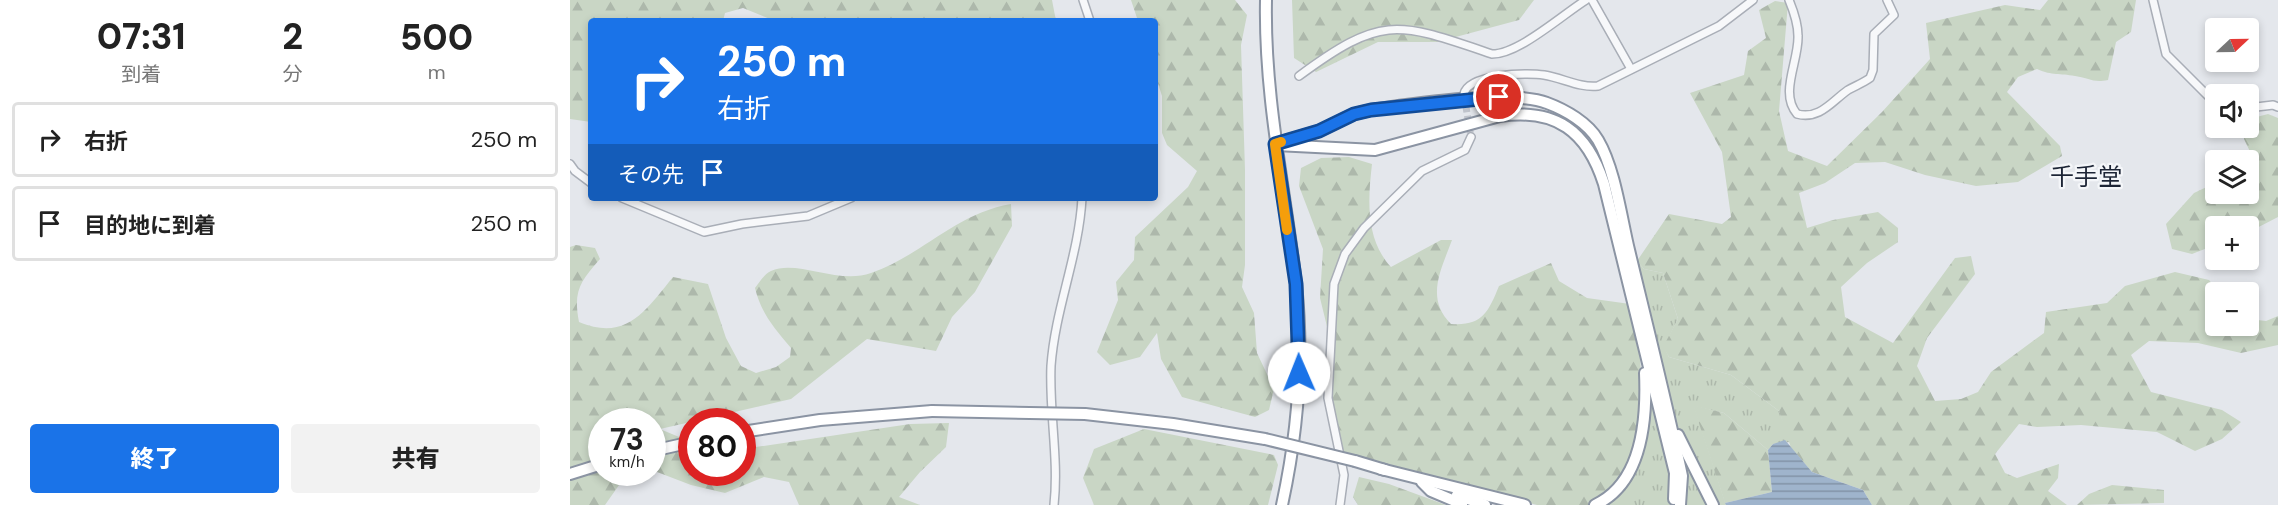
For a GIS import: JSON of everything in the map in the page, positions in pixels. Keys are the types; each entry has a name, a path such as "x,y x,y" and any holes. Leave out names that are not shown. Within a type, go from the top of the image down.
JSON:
{"highway":[{"path":"1266,0 1265,41 1275,144 1296,284 1299,373 1292,460 1282,505"},
{"path":"1275,144 1319,131 1354,114 1397,106 1499,97 1535,98 1571,114 1598,140 1608,167 1670,418 1682,476 1680,505"},
{"path":"1275,144 1296,148 1375,150 1500,116 1530,113 1557,120 1586,143 1597,163 1675,473 1673,505"},
{"path":"1595,505 1605,501 1622,485 1635,463 1642,429 1645,385 1644,345"},
{"path":"756,430 820,420 932,411 1084,414 1173,424 1265,439 1525,505"},
{"path":"1670,418 1713,505"},
{"path":"1381,468 1485,505"},
{"path":"570,474 588,469"},
{"path":"1422,482 1431,491 1466,505"}],"street":[{"path":"1083,0 1089,18"},
{"path":"1299,76 1354,39 1383,29 1424,32 1492,54 1503,54 1549,27 1563,14 1586,0"},
{"path":"1592,0 1631,69"},
{"path":"1464,94 1470,83 1479,79 1536,74 1561,78 1585,88 1608,82 1719,26 1753,0"},
{"path":"1789,0 1797,25 1798,38 1790,82 1790,101 1797,114 1803,116 1822,111 1848,90 1870,78 1873,70 1874,34 1894,15 1887,0"},
{"path":"2153,0 2166,54 2205,93"},
{"path":"2259,107 2273,105 2278,107"},
{"path":"1340,505 1344,475 1328,398 1334,284 1345,254 1364,228 1422,171 1465,150 1471,137"},
{"path":"570,164 588,180"},
{"path":"629,201 704,232 742,224 808,216 844,201"},
{"path":"1054,505 1051,368 1055,332 1074,258 1082,201"}],"green space":[{"path":"570,0 1052,0 1055,18 768,18 743,8 725,13 724,18 588,18 588,122 570,119"},
{"path":"1131,0 1235,0 1247,15 1241,45 1245,170 1245,265 1242,287 1254,313 1257,353 1274,389 1269,410 1255,417 1182,397 1161,359 1157,333 1140,357 1110,365 1097,352 1118,300 1116,282 1134,260 1135,237 1188,187 1197,171 1167,145 1162,133 1162,96 1158,83 1158,18 1137,18"},
{"path":"1292,0 1534,0 1519,20 1437,42 1378,42 1316,72 1294,58"},
{"path":"2048,0 2136,0 2131,32 2116,42 2108,80 2094,81 2047,73 2037,69 2018,77 2007,92 2060,146 2062,156 2018,182 1976,186 1925,175 1885,162 1855,163 1825,183 1799,193 1807,228 1833,220 1878,212 1898,228 1898,242 1867,263 1841,287 1845,317 1893,343 1955,258 1971,256 1975,274 1927,338 1917,366 1935,401 1961,399 1978,392 1991,372 2044,333 2046,312 2107,303 2125,286 2175,272 2211,282 2205,282 2205,336 2259,336 2259,320 2266,321 2278,316 2278,345 2241,353 2198,343 2149,341 2131,355 2151,392 2222,410 2241,422 2222,439 2195,451 2157,432 2081,425 2037,427 2019,424 1995,454 2005,473 2017,478 2059,464 2058,478 2048,491 2067,505 1872,505 1863,490 1812,472 1791,448 1779,411 1731,375 1669,357 1663,347 1678,319 1663,273 1644,269 1637,261 1669,214 1722,224 1731,217 1722,152 1690,93 1744,75 1748,51 1766,38 1759,10 1775,1 1788,3 1779,111 1788,151 1827,166 1882,112 1930,59 1926,23 2005,5 2040,10"},
{"path":"2268,114 2278,118 2278,217 2259,227 2259,216 2205,216 2205,249 2192,254 2172,249 2166,224 2194,193 2205,188 2205,204 2259,204 2259,150 2249,150 2244,139 2259,138 2259,116"},
{"path":"1349,157 1372,164 1370,218 1377,244 1391,267 1441,240 1452,240 1440,273 1437,294 1443,314 1451,324 1470,323 1477,320 1491,304 1499,286 1551,263 1559,281 1587,298 1630,304 1638,339 1641,370 1638,429 1633,456 1617,485 1590,505 1537,505 1341,451 1331,402 1333,351 1320,298 1323,249 1299,186 1301,168 1321,158"},
{"path":"1011,204 1012,226 975,292 952,317 936,351 867,339 791,399 752,408 678,408 678,425 666,428 666,408 588,408 588,486 618,486 605,505 570,505 570,247 576,245 595,248 600,259 587,274 580,288 577,302 579,322 610,328 623,325 644,311 673,277 708,284 726,338 741,366 756,373 776,367 790,357 791,348 765,313 755,288 769,272 781,268 793,268 845,276 871,273 907,256 972,216"},
{"path":"1637,261 1644,269 1663,273 1678,319 1664,347 1669,357 1731,375 1779,411 1792,445 1790,442 1773,444 1768,450 1724,413 1694,406 1726,505 1718,505 1675,423"},
{"path":"1649,382 1667,458 1671,505 1604,505"},
{"path":"1693,405 1724,413 1768,450 1772,492 1725,503"},
{"path":"949,423 946,447 920,472 899,497 920,505 799,505 789,482 764,477 756,480 756,447 910,424"},
{"path":"1144,429 1274,455 1278,465 1268,505 1094,505 1083,478 1094,449"},
{"path":"666,432 678,437 678,480 666,475"},
{"path":"1682,452 1710,505 1685,505"},
{"path":"1359,477 1389,484 1446,505 1358,505 1353,497"},
{"path":"2112,485 2164,490 2164,503 2077,505 2089,494"},
{"path":"695,486 742,486 725,493"}],"water":[{"path":"1785,440 1812,472 1863,490 1872,505 1726,505 1725,503 1772,492 1768,450 1773,444"}],"tunnel":[{"path":"1464,95 1471,137"}],"slow traffic":[{"path":"1281,142 1275,144 1287,230"}],"district":[{"name":"千手堂","path":"2086,176"}],"route":[{"path":"1299,373 1296,284 1275,144 1319,131 1354,114 1371,110 1499,97"}]}
